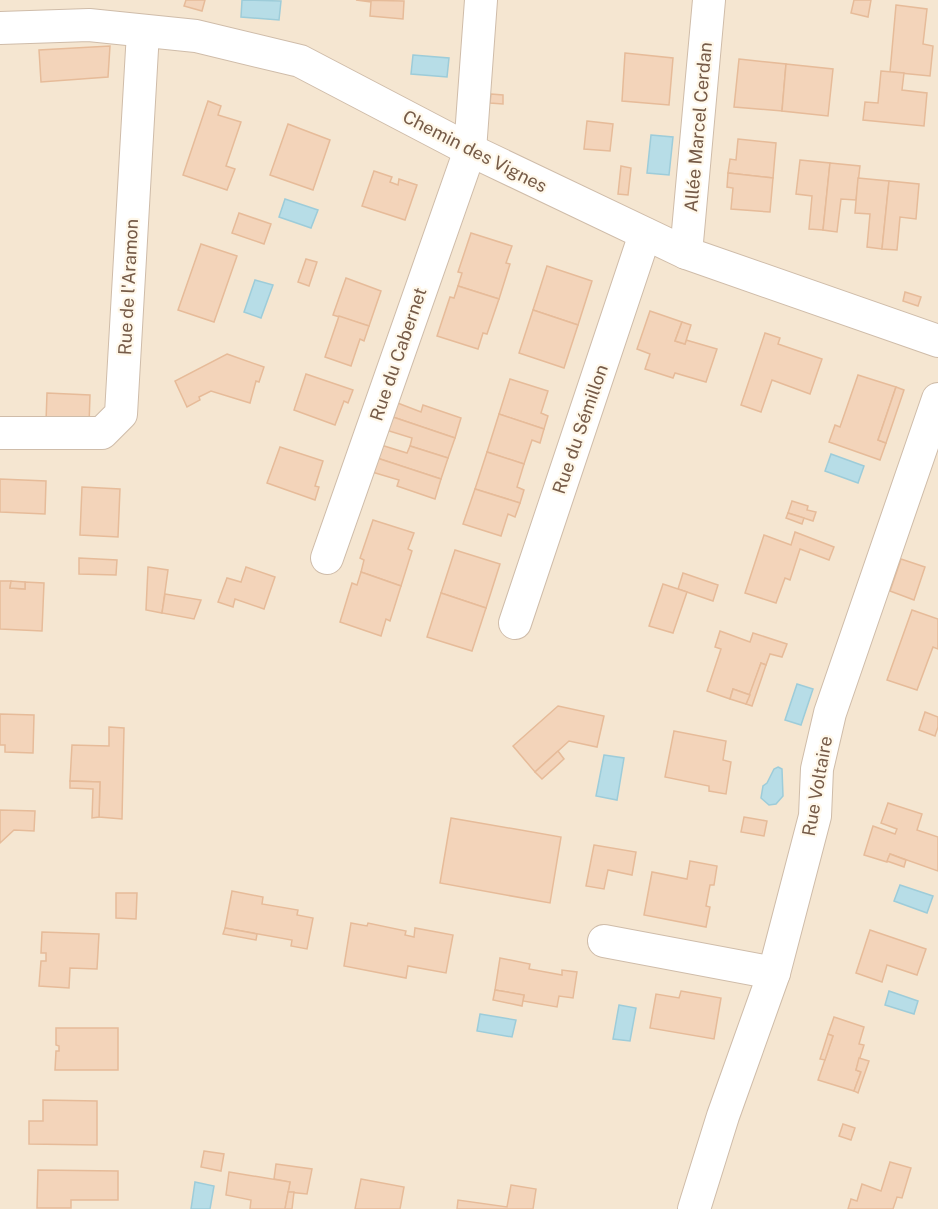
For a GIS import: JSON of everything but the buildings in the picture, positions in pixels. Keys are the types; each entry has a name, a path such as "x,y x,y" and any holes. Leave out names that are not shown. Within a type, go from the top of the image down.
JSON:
{"street":[{"name":"Rue du Cabernet","path":"327,558 470,150 481,0"},
{"name":"Allée Marcel Cerdan","path":"686,253 709,0"},
{"name":"Chemin des Vignes","path":"0,28 74,13 90,25 196,36 300,61 470,150 686,253 938,341"},
{"name":"Rue de l'Aramon","path":"0,433 102,433 121,414 143,32"},
{"name":"Rue du Sémillon","path":"515,623 645,234"},
{"name":"Rue Voltaire","path":"694,1209 723,1116 774,973 815,816 817,770 830,713 938,399"},
{"path":"604,941 774,973"}],"shaded area":[{"path":"0,0 938,0 938,1209 0,1209"}],"water":[{"path":"242,0 281,1 279,20 241,17"},
{"path":"413,55 449,58 447,77 411,74"},
{"path":"651,135 673,137 669,175 647,173"},
{"path":"285,199 318,210 311,228 279,217"},
{"path":"255,280 273,285 261,318 244,312"},
{"path":"831,454 864,466 858,483 825,471"},
{"path":"797,684 813,689 801,725 785,720"},
{"path":"604,755 624,758 617,800 596,796"},
{"path":"778,767 782,769 783,796 776,804 769,805 761,798 763,786 774,769"},
{"path":"900,885 933,896 927,913 894,901"},
{"path":"889,991 918,1001 914,1014 885,1005"},
{"path":"619,1005 636,1008 630,1041 613,1039"},
{"path":"480,1014 516,1020 512,1037 477,1031"},
{"path":"195,1182 214,1186 210,1209 191,1209"}]}
